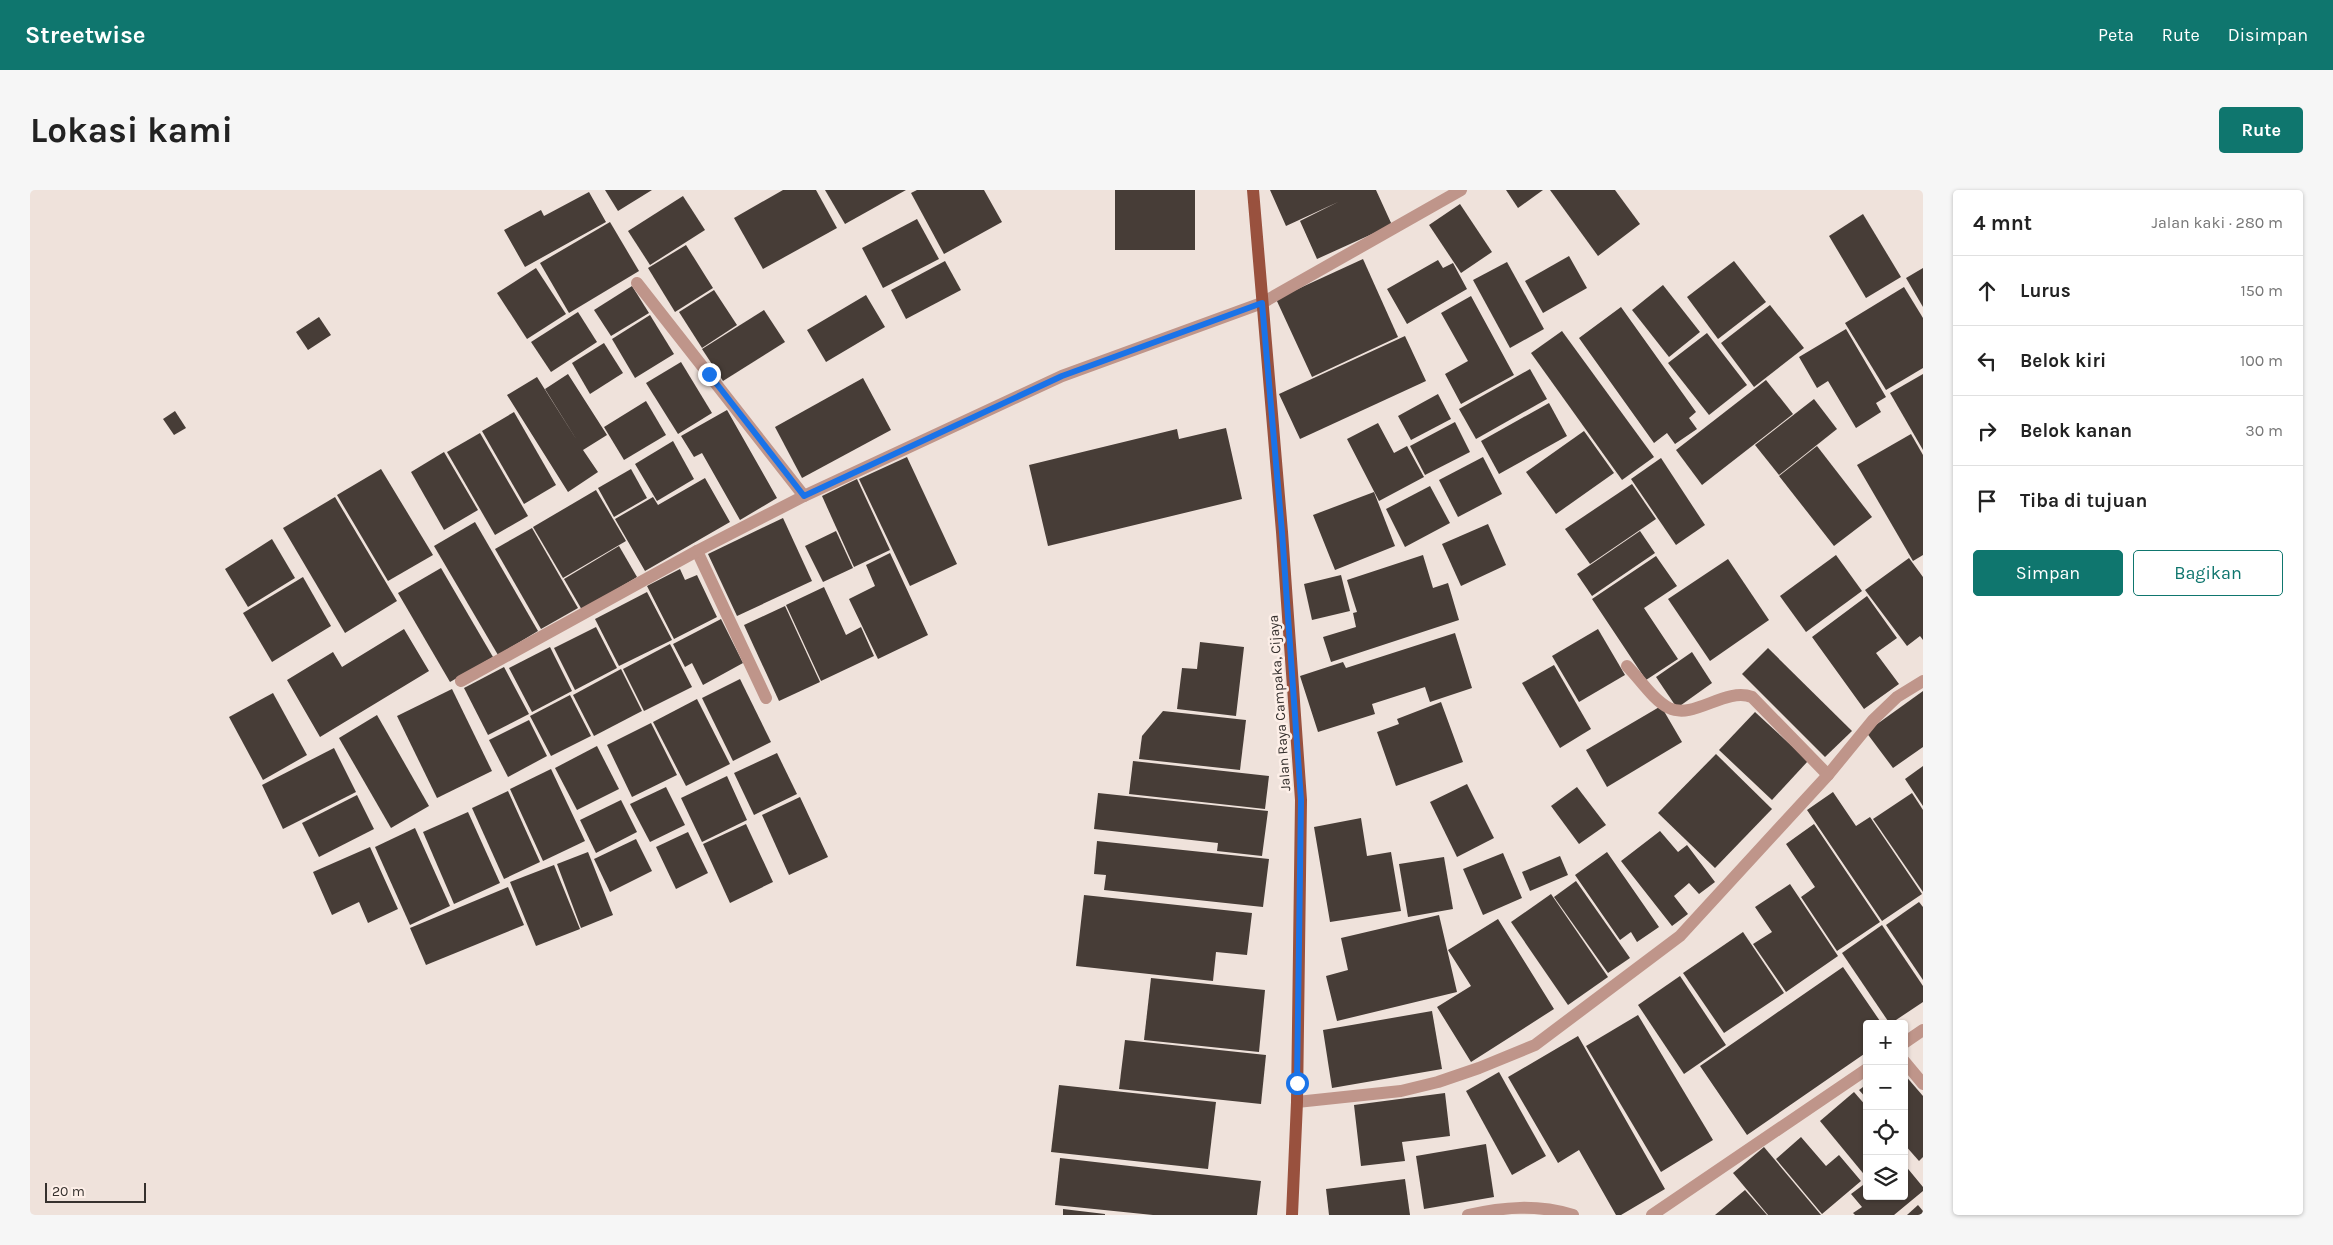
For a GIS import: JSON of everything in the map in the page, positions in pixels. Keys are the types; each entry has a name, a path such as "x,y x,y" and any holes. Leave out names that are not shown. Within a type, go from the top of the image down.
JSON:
{"main road":[{"name":"Jalan Raya Campaka, Cijaya","path":"1253,190 1282,532 1301,800 1297,1102 1292,1215"}],"street":[{"path":"461,681 697,551 804,496 1062,376 1262,303 1461,190"},
{"path":"637,283 804,496"},
{"path":"697,551 766,698"},
{"path":"1628,666 1661,702 1677,711 1687,710 1736,694 1752,696 1828,775"},
{"path":"1297,1102 1400,1092 1438,1082 1535,1045 1680,936 1828,775 1873,720 1898,697 1923,681"},
{"path":"1908,1040 1923,1030"},
{"path":"1907,1065 1923,1084"},
{"path":"1652,1215 1863,1072"},
{"path":"1468,1215 1491,1210 1525,1207 1557,1210 1573,1215"}],"building":[{"path":"605,190 652,190 618,211"},
{"path":"783,190 816,190 837,228 763,269 734,218"},
{"path":"825,190 906,190 845,224"},
{"path":"917,190 984,190 1002,222 944,254 911,193"},
{"path":"1115,190 1195,190 1195,250 1115,250"},
{"path":"1270,190 1376,190 1392,225 1317,259 1300,221 1338,202 1286,226"},
{"path":"1506,190 1543,190 1518,208"},
{"path":"1550,190 1615,190 1640,224 1598,256"},
{"path":"589,192 606,222 525,267 504,230 541,210 544,216"},
{"path":"683,196 705,230 650,265 628,231"},
{"path":"1460,204 1492,252 1461,273 1429,225"},
{"path":"1863,214 1901,277 1866,298 1829,236"},
{"path":"917,219 939,259 883,288 862,248"},
{"path":"610,222 639,271 569,313 540,263"},
{"path":"686,245 713,288 675,312 648,268"},
{"path":"1569,256 1587,288 1543,313 1525,281"},
{"path":"1363,259 1398,337 1312,377 1276,299"},
{"path":"1438,260 1443,268 1453,263 1467,289 1407,324 1387,289"},
{"path":"945,261 961,290 906,319 891,290"},
{"path":"1734,261 1766,302 1718,339 1687,297"},
{"path":"1507,262 1544,329 1510,348 1473,280"},
{"path":"536,268 566,314 527,339 497,293"},
{"path":"1923,268 1923,307 1906,278"},
{"path":"1663,285 1700,332 1669,357 1632,310"},
{"path":"632,286 649,313 611,336 594,310"},
{"path":"1904,287 1923,318 1923,368 1886,390 1845,323"},
{"path":"714,290 737,325 702,348 679,312"},
{"path":"866,295 885,327 826,362 807,330"},
{"path":"1471,296 1514,375 1461,404 1445,374 1468,361 1441,313"},
{"path":"1770,305 1804,348 1754,387 1721,343"},
{"path":"1621,307 1696,412 1689,418 1697,429 1675,444 1667,433 1654,443 1579,338"},
{"path":"764,310 785,342 723,381 702,349"},
{"path":"578,312 597,342 551,372 531,342"},
{"path":"650,315 674,354 635,378 612,339"},
{"path":"319,317 331,335 308,350 296,332"},
{"path":"1846,329 1886,397 1876,403 1881,412 1856,428 1828,381 1817,388 1799,357"},
{"path":"1562,331 1654,457 1622,480 1531,353"},
{"path":"1707,333 1747,385 1709,415 1668,363"},
{"path":"1405,336 1426,381 1300,439 1279,394"},
{"path":"604,343 623,373 590,394 572,363"},
{"path":"681,362 712,413 678,434 646,383"},
{"path":"1530,369 1547,399 1476,439 1459,409"},
{"path":"568,374 607,435 583,450 598,472 568,492 507,395 537,377 578,442 545,389"},
{"path":"1923,374 1923,450 1890,393"},
{"path":"863,378 891,430 802,478 775,427"},
{"path":"1766,380 1793,414 1702,485 1676,450"},
{"path":"1438,394 1451,419 1411,440 1398,416"},
{"path":"1814,399 1837,429 1779,475 1755,445"},
{"path":"646,401 666,435 624,460 604,427"},
{"path":"1549,403 1567,436 1499,474 1481,441"},
{"path":"727,410 777,498 740,520 702,453 694,457 681,436"},
{"path":"175,411 186,428 174,435 163,419"},
{"path":"514,412 556,485 524,504 482,431"},
{"path":"1455,422 1470,452 1425,475 1410,446"},
{"path":"1378,423 1394,453 1407,446 1424,477 1379,501 1347,439"},
{"path":"1226,428 1242,499 1048,546 1029,465 1177,429 1179,439"},
{"path":"1584,431 1614,473 1556,514 1526,472"},
{"path":"480,433 528,516 495,535 447,452"},
{"path":"1911,434 1923,455 1923,555 1913,561 1857,465"},
{"path":"673,441 694,479 657,501 635,464"},
{"path":"1817,446 1872,517 1834,546 1779,476"},
{"path":"444,452 478,510 444,530 411,472"},
{"path":"907,457 957,564 910,586 859,479"},
{"path":"1483,457 1502,494 1458,517 1439,480"},
{"path":"1661,458 1705,525 1676,545 1631,479"},
{"path":"381,469 433,555 388,581 337,495"},
{"path":"631,469 647,498 614,517 598,488"},
{"path":"705,478 730,522 645,571 615,519 653,497 658,505"},
{"path":"857,479 890,550 854,567 822,496"},
{"path":"1632,484 1656,519 1590,564 1565,529"},
{"path":"1430,486 1450,523 1405,547 1386,509"},
{"path":"596,490 626,541 563,578 533,527"},
{"path":"1374,492 1395,546 1335,570 1313,515"},
{"path":"335,497 397,601 345,633 283,528"},
{"path":"783,518 812,581 737,616 708,554"},
{"path":"475,522 538,631 498,655 434,546"},
{"path":"1488,524 1506,565 1461,586 1442,544"},
{"path":"532,528 578,608 541,629 495,549"},
{"path":"836,531 853,568 823,582 805,546"},
{"path":"1640,531 1655,553 1592,596 1577,574"},
{"path":"272,539 295,578 248,607 225,569"},
{"path":"619,546 637,577 582,610 564,579"},
{"path":"890,553 928,635 878,659 849,599 875,586 866,565"},
{"path":"1423,555 1433,588 1448,583 1459,620 1331,662 1323,637 1356,627 1353,613 1357,612 1347,580"},
{"path":"1836,555 1862,591 1806,632 1780,596"},
{"path":"1656,556 1677,586 1644,608 1678,659 1646,680 1592,599"},
{"path":"1909,558 1923,577 1923,640 1920,636 1907,646 1865,590"},
{"path":"1728,559 1769,620 1710,661 1668,599"},
{"path":"441,568 493,657 450,682 398,593"},
{"path":"680,569 685,580 697,575 717,617 674,639 647,586"},
{"path":"1341,575 1350,611 1312,620 1304,584"},
{"path":"303,577 331,626 272,662 243,613"},
{"path":"824,587 846,635 861,627 874,656 821,681 786,605"},
{"path":"647,592 672,640 619,666 595,619"},
{"path":"1867,596 1897,638 1876,653 1899,684 1864,709 1812,637"},
{"path":"785,606 820,682 779,701 744,625"},
{"path":"721,619 743,663 703,685 692,663 685,667 673,644"},
{"path":"596,627 617,668 575,690 554,648"},
{"path":"404,629 429,671 320,737 287,680 333,652 342,667"},
{"path":"1598,629 1625,675 1579,702 1552,656"},
{"path":"1455,633 1472,688 1430,702 1425,687 1372,704 1375,714 1318,732 1300,676 1343,662 1346,668"},
{"path":"1200,642 1244,647 1236,716 1177,709 1182,668 1197,669"},
{"path":"670,644 692,687 644,711 623,669"},
{"path":"550,647 572,691 532,712 509,668"},
{"path":"1768,648 1852,731 1825,757 1742,674"},
{"path":"1692,652 1712,683 1677,708 1656,677"},
{"path":"1554,665 1591,729 1560,748 1522,683"},
{"path":"504,667 529,714 488,735 464,688"},
{"path":"621,669 642,711 594,736 573,695"},
{"path":"740,679 771,742 733,761 702,698"},
{"path":"452,689 492,771 437,798 397,716"},
{"path":"1923,691 1923,747 1893,768 1866,732"},
{"path":"273,693 307,755 263,780 229,717"},
{"path":"570,695 591,736 551,756 530,716"},
{"path":"697,699 730,764 686,786 653,722"},
{"path":"1441,702 1463,762 1396,786 1377,732 1399,724 1397,719"},
{"path":"1661,706 1682,742 1607,787 1586,750"},
{"path":"1163,711 1246,720 1240,770 1139,759 1142,736"},
{"path":"1755,712 1808,761 1772,800 1719,750"},
{"path":"377,715 429,806 391,828 339,738"},
{"path":"529,720 547,756 508,777 489,740"},
{"path":"651,723 677,775 632,797 607,745"},
{"path":"597,746 619,789 577,810 555,768"},
{"path":"334,748 356,792 283,829 262,785"},
{"path":"777,753 797,794 754,815 734,773"},
{"path":"1716,754 1772,809 1715,868 1658,813"},
{"path":"1133,761 1269,776 1265,809 1129,794"},
{"path":"1923,766 1923,806 1905,779"},
{"path":"551,769 585,841 543,861 510,789"},
{"path":"727,776 747,820 702,842 681,798"},
{"path":"1467,784 1494,838 1457,857 1430,802"},
{"path":"666,787 685,825 650,842 630,804"},
{"path":"1577,787 1606,825 1579,844 1551,806"},
{"path":"508,791 540,862 504,879 472,808"},
{"path":"1833,792 1856,826 1870,817 1922,894 1882,921 1807,810"},
{"path":"1098,793 1268,811 1262,856 1217,851 1218,843 1094,829"},
{"path":"1912,793 1923,810 1923,892 1873,819"},
{"path":"357,795 374,829 319,857 302,823"},
{"path":"800,797 828,857 789,875 762,815"},
{"path":"621,800 637,832 596,853 580,820"},
{"path":"468,812 500,883 454,904 423,832"},
{"path":"1361,818 1367,856 1391,852 1401,911 1330,922 1314,827"},
{"path":"746,824 773,882 730,903 703,844"},
{"path":"1814,824 1880,922 1837,951 1801,897 1815,887 1786,844"},
{"path":"415,828 450,906 410,925 375,847"},
{"path":"1660,831 1678,852 1687,845 1715,882 1699,894 1689,883 1674,896 1688,914 1672,926 1621,861"},
{"path":"688,832 708,873 676,889 656,847"},
{"path":"636,839 652,871 610,892 594,859"},
{"path":"1097,841 1269,859 1263,907 1104,890 1106,875 1094,874"},
{"path":"370,847 398,909 368,923 359,902 332,915 313,872"},
{"path":"588,852 613,915 581,928 557,864"},
{"path":"1607,852 1659,927 1637,942 1631,932 1620,940 1575,875"},
{"path":"1503,853 1522,898 1483,915 1463,869"},
{"path":"1560,856 1568,875 1530,891 1522,872"},
{"path":"1444,857 1453,909 1408,917 1399,864"},
{"path":"554,865 580,929 536,946 510,882"},
{"path":"1576,881 1630,958 1608,973 1554,897"},
{"path":"1790,884 1838,956 1786,992 1753,944 1772,932 1755,907"},
{"path":"508,887 524,925 426,965 410,928"},
{"path":"1551,894 1608,977 1568,1005 1511,922"},
{"path":"1084,895 1252,913 1247,955 1216,952 1213,981 1076,966"},
{"path":"1919,902 1923,907 1923,980 1886,925"},
{"path":"1439,915 1457,992 1337,1021 1326,976 1348,970 1341,938"},
{"path":"1498,919 1554,1009 1471,1062 1437,1007 1471,986 1448,950"},
{"path":"1882,925 1923,986 1923,1002 1896,1020 1887,1020 1842,953"},
{"path":"1743,932 1784,993 1724,1033 1683,973"},
{"path":"1843,967 1879,1020 1863,1020 1863,1055 1747,1135 1700,1066"},
{"path":"1680,976 1726,1045 1684,1074 1638,1005"},
{"path":"1151,978 1265,990 1259,1052 1144,1040"},
{"path":"1432,1011 1442,1069 1332,1088 1323,1030"},
{"path":"1638,1015 1713,1140 1661,1172 1586,1046"},
{"path":"1578,1036 1665,1189 1621,1215 1616,1215 1579,1150 1558,1163 1508,1077"},
{"path":"1125,1040 1266,1055 1261,1104 1119,1089"},
{"path":"1499,1072 1546,1156 1512,1175 1466,1091"},
{"path":"1908,1079 1923,1096 1923,1157 1919,1161 1908,1149"},
{"path":"1059,1085 1216,1102 1208,1169 1051,1152"},
{"path":"1854,1092 1863,1102 1863,1173 1820,1121"},
{"path":"1445,1093 1450,1136 1402,1142 1405,1161 1361,1166 1354,1105"},
{"path":"1801,1137 1826,1166 1839,1155 1861,1181 1822,1214 1776,1159"},
{"path":"1486,1144 1494,1197 1424,1209 1416,1156"},
{"path":"1764,1147 1821,1215 1768,1215 1733,1173"},
{"path":"1060,1158 1261,1181 1257,1215 1153,1215 1055,1205"},
{"path":"1908,1169 1923,1187 1923,1191 1894,1215 1855,1215 1853,1213 1862,1207 1851,1194 1863,1185 1863,1200 1908,1200"},
{"path":"1405,1179 1410,1215 1329,1215 1326,1189"},
{"path":"1745,1190 1767,1215 1715,1215"},
{"path":"1918,1205 1923,1211 1923,1215 1907,1215"},
{"path":"1063,1209 1105,1214 1105,1215 1063,1215"}],"route":[{"path":"709,374 804,496 1062,376 1262,303 1282,532 1301,800 1297,1083"}]}
